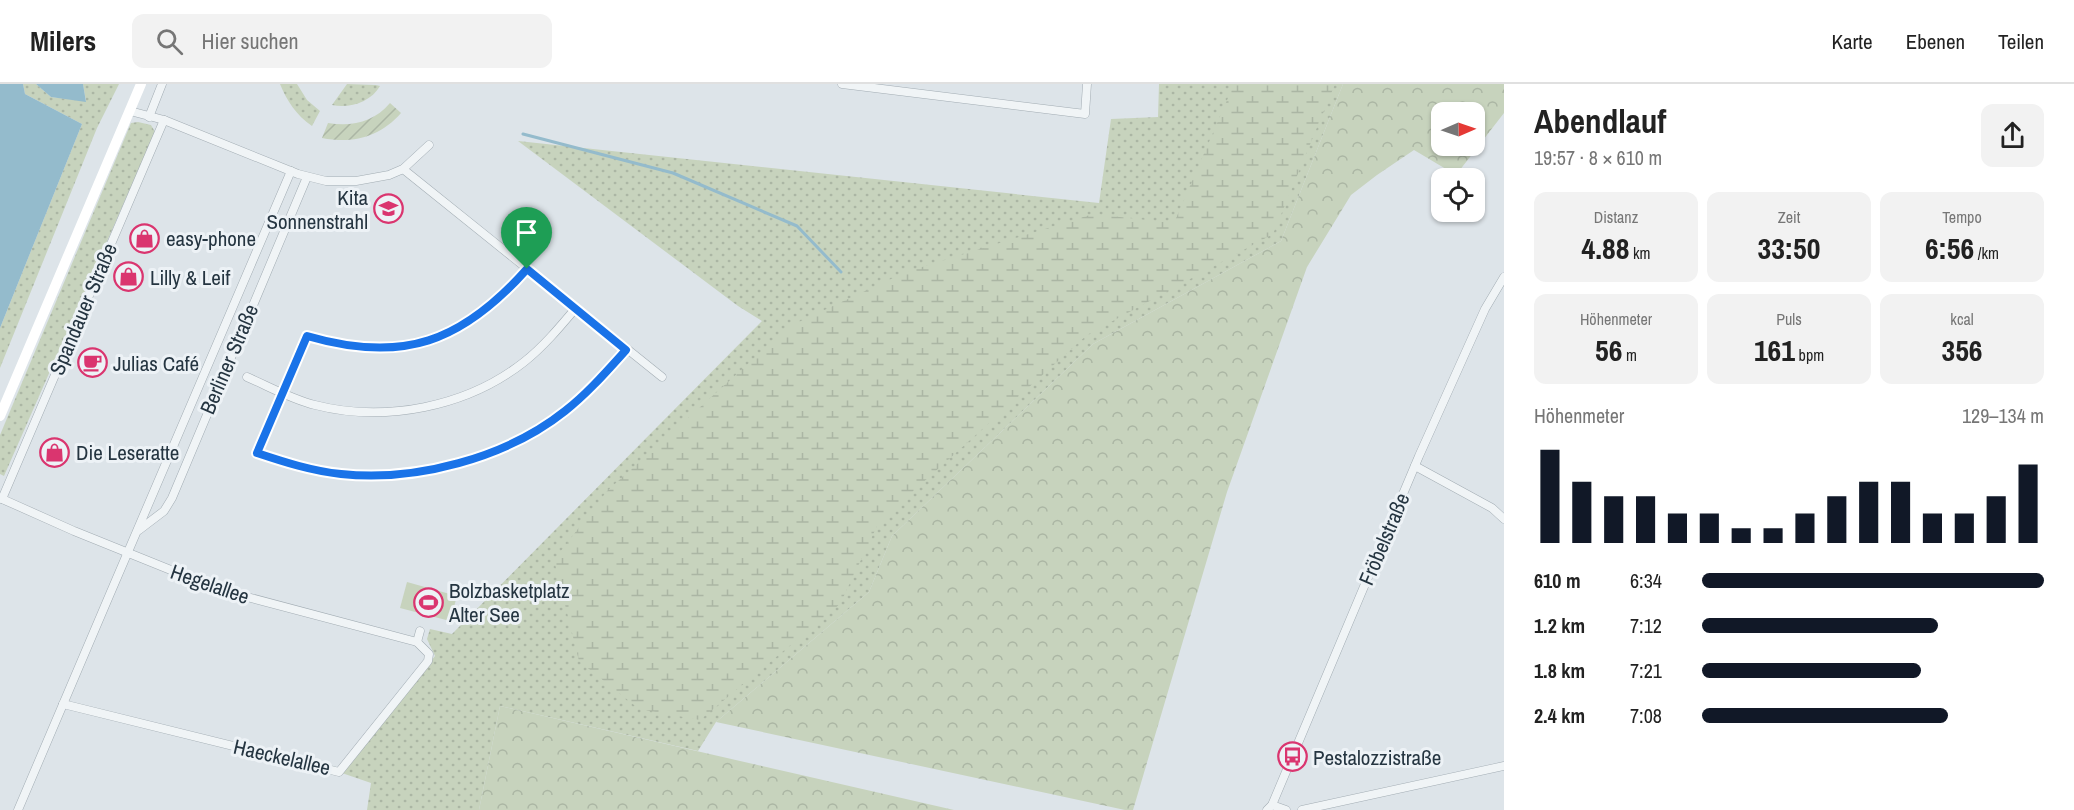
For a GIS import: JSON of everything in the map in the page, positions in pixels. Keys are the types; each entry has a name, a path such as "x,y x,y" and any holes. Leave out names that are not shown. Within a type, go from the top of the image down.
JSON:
{"main road":[{"name":"Spandauer Straße","path":"0,416 141,84"}],"street":[{"path":"148,117 162,84"},
{"path":"842,84 903,88 1085,114 1087,84"},
{"path":"130,111 164,120 291,171 326,181 356,182 389,175 403,169 429,145"},
{"name":"Spandauer Straße","path":"1,499 164,120"},
{"path":"403,169 662,377"},
{"name":"Berliner Straße","path":"18,810 291,171"},
{"name":"Berliner Straße","path":"138,531 164,511 172,498 307,177"},
{"path":"527,269 484,312 460,327 422,342 384,348 363,348 333,344 307,336 257,453 310,469 365,476 420,472 450,466 486,454 545,425 565,411 626,350"},
{"name":"Fröbelstraße","path":"1270,807 1415,466 1485,309 1501,286 1504,277"},
{"path":"247,377 314,405 366,412 405,410 454,399 502,377 524,362 549,340 575,309"},
{"path":"1415,466 1492,508 1504,519"},
{"name":"Hegelallee","path":"1,499 128,553 236,594 417,642"},
{"path":"417,642 420,631"},
{"name":"Haeckelallee","path":"63,704 339,772 428,661 429,654 417,642"},
{"path":"1302,810 1504,766"},
{"path":"1270,807 1286,810"}],"green space":[{"path":"23,84 36,84 51,97 86,101 83,84 119,84 97,128 0,368 0,328 82,124 25,94"},
{"path":"280,84 297,84 307,100 320,111 312,126 293,107"},
{"path":"347,84 380,86 376,92 359,103 345,106 332,105"},
{"path":"1159,84 1343,84 1281,241 1093,344 892,536 869,592 716,722 698,751 500,706 479,810 367,810 371,783 339,772 435,656 427,639 430,629 452,634 762,321 738,306 518,141 1099,203 1111,119 1158,117"},
{"path":"1234,84 1335,84 1273,234 1087,335 879,522 840,604 700,720 639,709 579,661 554,560 607,491 790,326 906,272 1093,214 1174,223"},
{"path":"1343,84 1504,84 1504,113 1485,138 1485,102 1431,102 1431,156 1471,156 1461,168 1444,168 1414,150 1377,175 1351,195 1307,267 1227,492 1133,810 716,722 869,592 892,536 1093,344 1281,241"},
{"path":"390,103 401,113 375,133 355,139 322,138 328,123 362,122 377,115"},
{"path":"131,123 151,125 155,132 4,476 0,474 0,435"},
{"name":"Bolzbasketplatz Alter See","path":"407,582 457,596 450,621 400,608"},
{"path":"500,706 954,810 479,810"}],"water":[{"path":"0,84 23,84 25,94 82,124 0,328"},
{"path":"36,84 83,84 86,102 51,97"}],"waterway":[{"path":"523,134 673,173 797,226 841,272"}],"place":[{"name":"Kita Sonnenstrahl","path":"389,209"},
{"name":"easy-phone","path":"145,238"},
{"name":"Lilly & Leif","path":"129,277"},
{"name":"Julias Café","path":"92,363"},
{"name":"Die Leseratte","path":"55,452"},
{"name":"Bolzbasketplatz Alter See","path":"428,602"},
{"name":"Pestalozzistraße","path":"1292,757"}],"route":[{"path":"527,269 626,350 565,411 545,425 477,458 420,472 365,476 340,474 310,469 257,453 307,336 333,344 363,348 407,346 422,342 460,327 484,312 527,269"}]}
